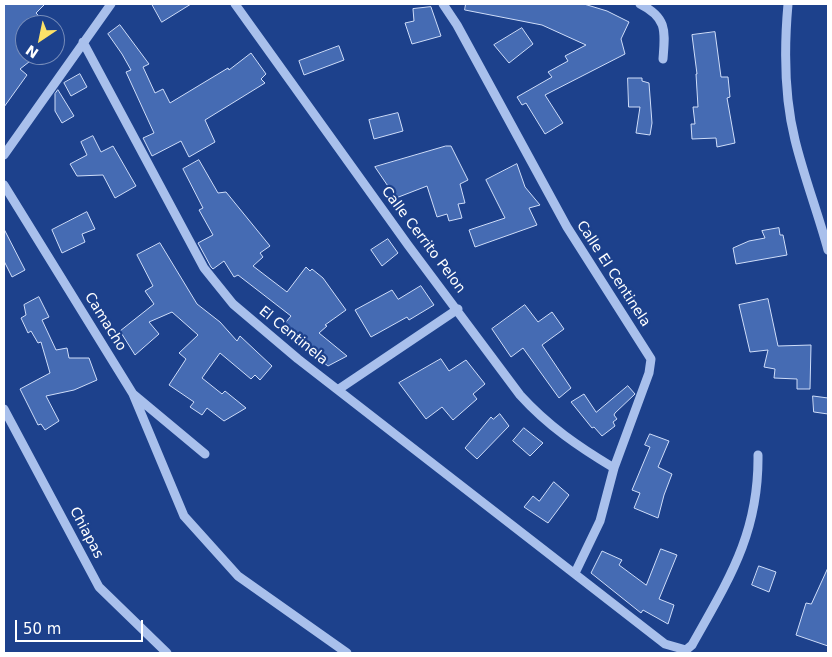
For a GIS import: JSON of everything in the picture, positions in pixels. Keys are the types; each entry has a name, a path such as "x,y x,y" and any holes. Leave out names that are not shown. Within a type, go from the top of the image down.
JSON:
{"street":[{"path":"4,155 111,4"},
{"name":"Calle Cerrito Pelon","path":"234,4 408,245 458,309 520,395 540,418 571,442 614,468"},
{"name":"Calle El Centinela","path":"443,4 462,34 567,227 651,359 649,373 614,468 600,521 575,573"},
{"path":"640,4 660,18 665,31 663,59"},
{"path":"788,4 786,60 789,107 795,141 828,250"},
{"name":"El Centinela","path":"83,42 204,268 217,287 233,304 298,359 665,644 677,649 686,650 697,637 738,563 754,512 758,481 758,455"},
{"name":"Camacho","path":"4,185 133,394 205,454"},
{"path":"339,389 458,309"},
{"path":"133,394 184,516 238,576 347,653"},
{"name":"Chiapas","path":"4,409 99,587 166,653"}],"building":[{"path":"4,4 45,4 36,13 38,15 15,15 15,65 25,65 20,69 27,75 4,107"},
{"path":"152,4 191,4 162,22"},
{"path":"466,4 584,4 607,11 629,22 621,39 625,54 545,95 563,123 545,134 526,103 522,105 517,97 552,77 548,72 568,61 565,56 586,45 542,25 465,10"},
{"path":"431,7 441,36 412,44 405,23 414,21 413,9"},
{"path":"120,25 149,64 143,67 155,93 163,89 170,103 228,68 229,70 251,53 266,74 261,79 265,83 205,120 215,142 189,157 181,141 152,156 143,138 154,133 126,72 131,70 108,34"},
{"path":"522,28 533,44 509,63 494,45"},
{"path":"715,32 721,77 728,77 730,97 727,98 735,143 717,147 716,138 692,139 691,124 695,124 693,107 698,107 697,74 692,35"},
{"path":"339,46 344,60 304,75 299,61"},
{"path":"80,74 87,87 71,96 64,83"},
{"path":"628,78 642,78 642,81 649,83 652,123 650,135 636,133 640,107 629,107"},
{"path":"58,90 74,116 62,123 55,111 55,94"},
{"path":"398,113 403,131 374,139 369,120"},
{"path":"93,136 101,152 113,146 136,186 115,198 103,175 77,176 70,164 87,155 81,142"},
{"path":"451,146 468,180 460,184 465,203 458,204 462,218 449,221 447,214 437,217 427,186 396,198 375,167"},
{"path":"199,160 218,193 226,192 270,246 260,253 263,257 253,266 287,292 306,267 310,271 312,269 323,278 346,310 325,325 327,326 319,333 347,356 328,366 281,328 291,316 238,275 234,277 224,261 213,269 211,267 198,243 213,235 199,210 203,208 183,169"},
{"path":"517,164 525,187 540,205 529,208 537,225 475,247 469,230 505,218 486,180"},
{"path":"87,212 95,229 82,234 85,242 62,253 52,230"},
{"path":"779,228 780,235 783,235 787,255 736,264 733,248 749,241 765,238 762,231"},
{"path":"4,229 25,270 12,277 4,261"},
{"path":"388,239 398,253 382,266 371,250"},
{"path":"160,243 197,304 220,322 237,341 240,336 272,366 260,380 255,375 251,379 220,353 202,378 222,394 225,391 246,408 224,421 207,408 202,415 190,407 194,402 169,385 186,359 179,353 198,335 172,312 149,322 159,334 135,355 120,331 154,304 145,291 153,286 137,255"},
{"path":"421,286 434,305 409,320 407,317 371,337 355,310 392,290 398,299"},
{"path":"39,297 49,317 42,320 56,350 67,348 69,358 89,358 97,380 74,390 46,396 59,421 45,430 41,424 38,425 20,389 50,373 41,342 38,343 31,331 28,333 21,318 26,315 24,305"},
{"path":"768,299 778,346 811,345 810,389 797,389 797,379 774,378 775,369 764,367 768,350 750,352 739,305"},
{"path":"525,305 538,322 552,312 564,329 542,345 571,388 559,398 523,348 511,357 492,329"},
{"path":"441,359 449,371 466,360 485,384 473,394 477,399 453,420 442,407 426,419 399,383"},
{"path":"628,386 635,394 615,413 614,415 617,419 613,422 615,426 602,436 594,427 592,428 571,402 584,394 596,412"},
{"path":"813,396 828,398 828,414 814,412"},
{"path":"500,414 509,426 477,459 465,448 491,417 493,419"},
{"path":"524,428 543,443 530,456 513,441"},
{"path":"650,434 669,441 658,467 672,474 658,518 634,508 640,493 632,490 650,447 645,445"},
{"path":"554,482 569,495 548,523 524,507 533,496 539,501"},
{"path":"661,549 677,555 659,599 674,605 668,624 643,610 641,613 591,573 602,551 622,560 619,565 646,585"},
{"path":"759,566 776,572 769,592 752,585"},
{"path":"828,568 828,646 796,635 806,603 811,604"}]}
